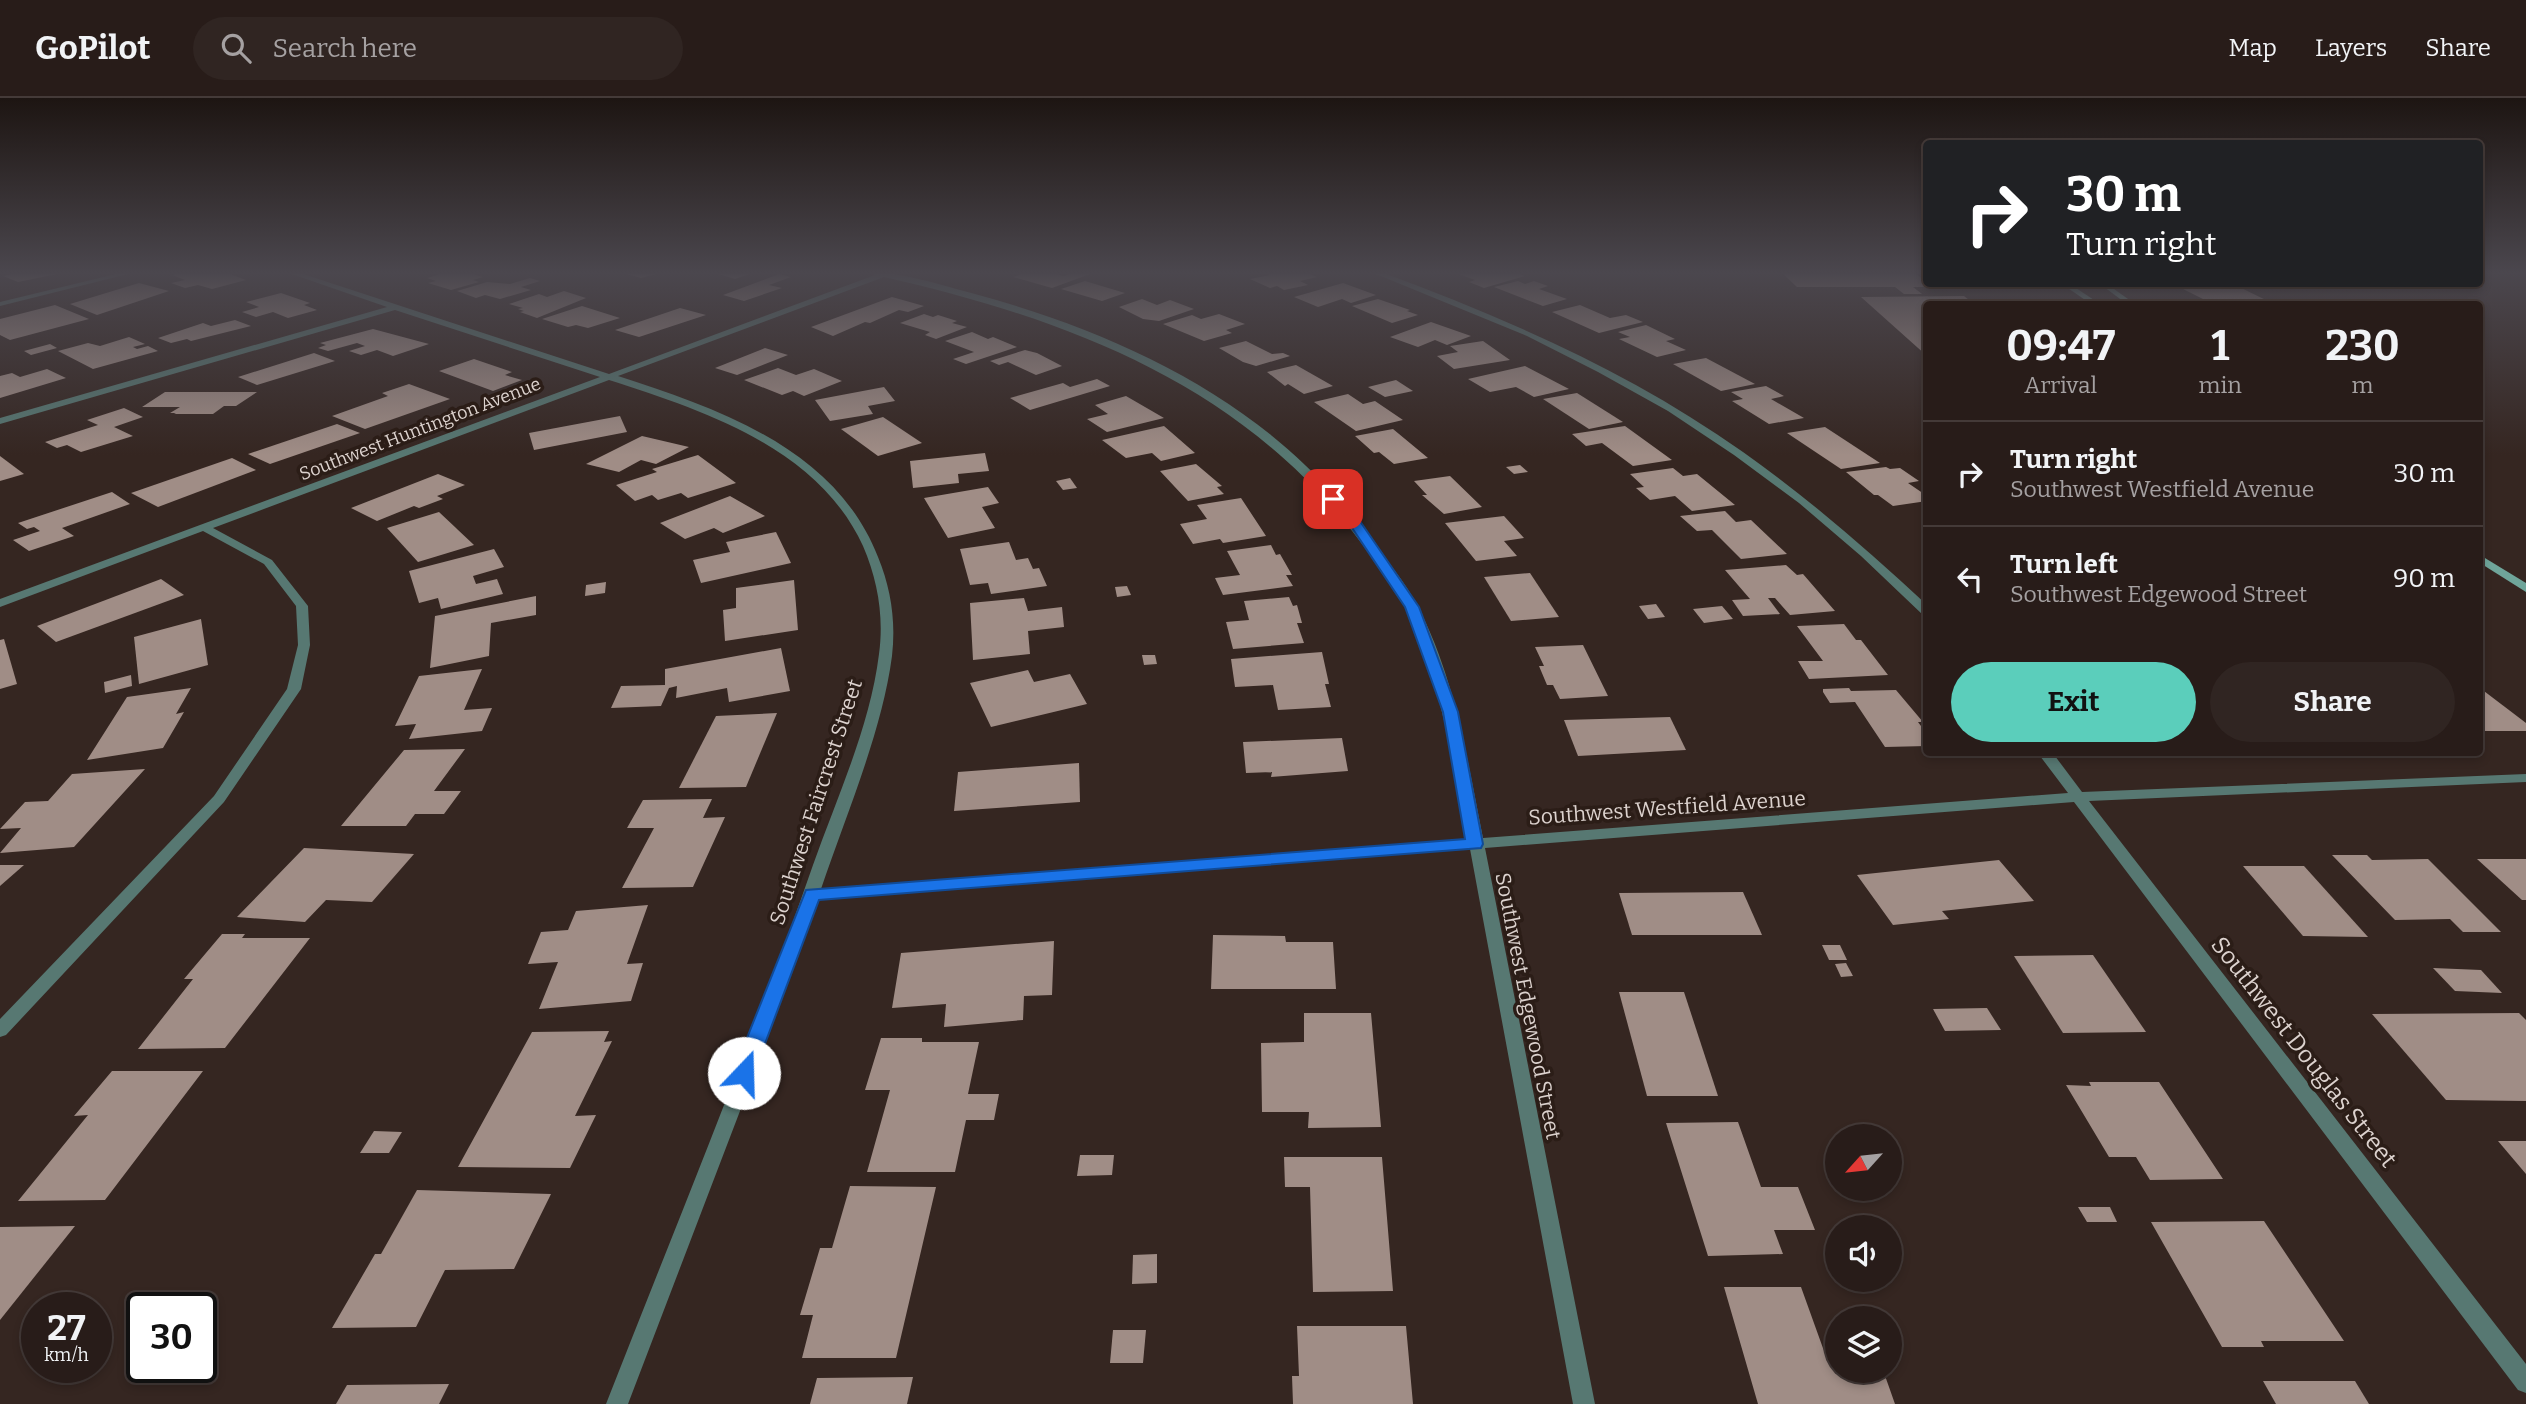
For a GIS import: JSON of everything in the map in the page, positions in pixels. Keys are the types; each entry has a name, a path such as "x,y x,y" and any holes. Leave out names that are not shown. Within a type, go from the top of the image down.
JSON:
{"main road":[{"path":"2483,560 2526,588"}],"street":[{"path":"0,421 305,333"},
{"name":"Southwest Faircrest Street","path":"474,333 609,377 734,423 778,447 819,477 857,522 886,603 886,646 875,706 812,895 617,1404"},
{"name":"Southwest Huntington Avenue","path":"0,603 725,333"},
{"name":"Southwest Edgewood Street","path":"1077,333 1109,345 1210,394 1281,447 1350,516 1412,607 1451,712 1584,1404"},
{"path":"1530,333 1583,358 1707,430 1774,477 1850,540 1923,608"},
{"path":"0,1030 219,799 294,689 304,645 302,606 268,562 205,528"},
{"name":"Southwest Douglas Street","path":"2047,756 2526,1382"},
{"name":"Southwest Westfield Avenue","path":"812,895 2077,797 2526,778"}],"building":[{"path":"0,333 37,333 10,340"},
{"path":"173,333 223,333 171,343 158,338"},
{"path":"358,333 388,333 429,344 393,356 377,350 361,355 349,351 365,346 357,343 328,351 318,348 326,345 320,343"},
{"path":"625,333 651,333 639,337"},
{"path":"928,333 952,333 936,339 925,335"},
{"path":"974,333 1017,347 966,364 953,359 974,352 945,341"},
{"path":"1185,333 1232,333 1204,341"},
{"path":"1401,333 1462,333 1471,336 1447,345 1435,340 1418,347 1390,337"},
{"path":"1620,333 1662,333 1675,339 1666,341 1686,350 1657,357 1619,339 1630,337"},
{"path":"1901,333 1923,333 1923,352"},
{"path":"129,337 145,344 133,347 137,349 148,346 158,351 93,369 58,351 88,343 100,346"},
{"path":"1246,341 1272,354 1283,353 1290,356 1256,366 1219,348"},
{"path":"1483,341 1510,360 1454,369 1437,356 1458,352 1450,346"},
{"path":"50,344 57,348 31,355 24,351"},
{"path":"765,348 788,355 737,375 715,368"},
{"path":"1025,350 1062,366 1036,375 1008,362 999,365 990,361"},
{"path":"314,353 335,361 257,385 238,377"},
{"path":"1706,358 1755,384 1721,391 1673,364"},
{"path":"474,359 512,372 505,375 522,380 493,391 439,371"},
{"path":"1296,365 1333,386 1304,394 1288,384 1285,386 1267,372"},
{"path":"1525,366 1569,389 1534,397 1516,387 1490,392 1468,379"},
{"path":"778,368 796,375 814,369 842,381 804,396 793,391 782,395 744,380"},
{"path":"47,369 66,378 0,398 0,376 12,373 20,377"},
{"path":"1097,379 1110,386 1030,410 1010,398 1063,383 1070,387"},
{"path":"1396,380 1413,391 1385,397 1368,387"},
{"path":"409,384 450,399 365,429 332,416 388,396 382,393"},
{"path":"1766,386 1784,396 1771,399 1804,418 1769,424 1732,401 1743,399 1731,392"},
{"path":"884,387 895,401 868,406 873,414 830,421 815,400"},
{"path":"165,392 257,392 236,406 224,406 213,414 174,414 176,413 170,413 180,407 142,407"},
{"path":"1577,393 1623,422 1589,429 1543,399"},
{"path":"1348,394 1363,404 1375,401 1403,420 1356,431 1314,402"},
{"path":"1126,396 1164,418 1107,432 1087,419 1108,414 1095,405"},
{"path":"124,408 143,417 114,427 133,436 81,452 67,445 57,448 45,442 98,425 87,420"},
{"path":"620,416 627,432 534,450 529,433"},
{"path":"883,417 922,443 878,456 841,429"},
{"path":"337,424 360,433 270,464 248,454"},
{"path":"1164,426 1195,453 1161,461 1152,453 1126,458 1102,440"},
{"path":"1625,426 1672,460 1633,466 1602,443 1586,446 1572,434"},
{"path":"1825,427 1880,463 1841,469 1787,433"},
{"path":"1393,429 1428,458 1394,464 1379,452 1374,453 1355,436"},
{"path":"642,436 689,447 656,464 641,460 619,472 586,464"},
{"path":"985,453 989,471 958,474 959,483 913,488 910,461"},
{"path":"698,455 736,483 688,498 681,493 658,500 652,495 635,501 616,485 657,472 652,469"},
{"path":"0,456 24,474 0,481"},
{"path":"232,458 256,470 158,507 131,493"},
{"path":"1196,464 1222,486 1217,487 1224,494 1188,501 1160,471"},
{"path":"1520,465 1528,472 1514,474 1506,467"},
{"path":"1673,468 1683,476 1697,474 1735,505 1692,511 1675,496 1650,500 1636,488 1644,487 1630,474"},
{"path":"1900,468 1919,481 1908,483 1923,493 1923,502 1893,506 1874,495 1846,472"},
{"path":"438,474 465,485 437,496 443,499 419,508 414,506 377,521 351,508"},
{"path":"1450,476 1482,507 1444,514 1422,495 1427,495 1414,481"},
{"path":"1070,478 1077,488 1063,490 1056,481"},
{"path":"988,487 999,503 982,507 995,528 948,538 924,498"},
{"path":"112,492 130,504 62,528 74,536 29,551 13,540 40,531 34,527 27,529 18,523"},
{"path":"730,496 765,516 723,533 714,528 685,539 660,523"},
{"path":"1241,498 1266,536 1223,543 1220,539 1193,544 1180,524 1207,519 1197,505"},
{"path":"1725,511 1736,522 1751,520 1787,554 1741,559 1712,530 1697,531 1680,516"},
{"path":"439,512 474,545 418,562 387,528"},
{"path":"1504,516 1524,538 1504,541 1517,556 1476,561 1445,523"},
{"path":"776,532 791,563 701,583 693,560 730,552 726,542"},
{"path":"1009,542 1016,560 1028,558 1033,569 1039,568 1047,586 991,594 988,583 970,585 960,549"},
{"path":"1271,545 1276,555 1280,554 1292,575 1286,575 1293,586 1223,595 1215,578 1240,575 1227,551"},
{"path":"494,549 504,567 473,576 476,584 497,579 503,594 441,609 438,598 419,603 409,571"},
{"path":"1786,565 1797,575 1803,574 1835,611 1790,615 1775,598 1768,598 1780,614 1743,616 1732,600 1750,599 1725,570"},
{"path":"1530,573 1559,617 1511,621 1484,577"},
{"path":"161,579 184,595 56,642 37,626"},
{"path":"794,580 798,630 725,641 723,610 736,608 736,588"},
{"path":"606,582 605,593 585,596 586,585"},
{"path":"1127,586 1131,595 1117,597 1115,587"},
{"path":"536,596 536,615 491,623 489,656 430,668 435,616"},
{"path":"1289,597 1293,606 1297,605 1302,623 1297,623 1304,643 1233,649 1226,622 1249,620 1244,601"},
{"path":"1024,598 1028,611 1062,607 1064,627 1028,631 1030,654 973,660 970,603"},
{"path":"1656,604 1665,617 1648,619 1639,606"},
{"path":"1722,606 1733,619 1704,623 1693,609"},
{"path":"201,619 208,665 139,684 134,637"},
{"path":"1844,624 1856,640 1861,640 1888,675 1809,679 1798,661 1823,661 1797,626"},
{"path":"4,639 17,684 0,689 0,640"},
{"path":"1583,645 1608,696 1560,699 1553,685 1547,685 1539,666 1544,666 1535,647"},
{"path":"781,648 790,691 729,702 727,688 676,698 677,686 669,688 661,706 611,708 621,686 665,685 665,669"},
{"path":"1322,652 1329,684 1325,684 1331,707 1278,710 1273,685 1235,687 1231,659"},
{"path":"1142,655 1155,655 1157,664 1144,665"},
{"path":"482,669 464,710 492,708 482,731 409,739 416,724 395,726 419,676"},
{"path":"1028,670 1034,682 1070,674 1087,704 991,727 970,683"},
{"path":"131,675 132,686 105,693 104,682"},
{"path":"191,688 176,714 184,712 163,748 87,760 127,697"},
{"path":"1823,689 1896,690 1923,722 1918,722 1923,729 1923,746 1885,747 1855,702 1830,703"},
{"path":"2483,690 2526,723 2526,731 2483,731"},
{"path":"777,713 746,787 679,788 716,716"},
{"path":"1670,717 1686,750 1578,756 1564,720"},
{"path":"1342,738 1348,771 1271,777 1272,772 1246,773 1243,742"},
{"path":"465,749 434,791 461,791 444,814 415,814 406,826 341,826 404,750"},
{"path":"1079,763 1080,802 954,811 958,772"},
{"path":"145,769 74,847 0,853 21,828 0,829 25,802 48,801 72,774"},
{"path":"712,799 703,818 725,817 693,887 622,888 654,828 627,828 643,800"},
{"path":"304,848 414,854 372,902 326,900 305,922 237,917"},
{"path":"2332,855 2367,855 2372,860 2428,859 2501,932 2463,932 2450,919 2395,920"},
{"path":"2477,859 2526,859 2526,900 2522,900"},
{"path":"1999,860 2034,901 1942,911 1949,919 1893,925 1857,875"},
{"path":"0,865 24,865 0,886"},
{"path":"2243,866 2304,866 2368,937 2303,936"},
{"path":"1743,892 1762,935 1632,935 1619,893"},
{"path":"648,905 627,964 643,963 631,1001 539,1009 558,962 528,964 541,932 568,930 576,911"},
{"path":"222,934 245,934 242,938 310,938 225,1048 138,1049 193,979 184,979"},
{"path":"1213,935 1285,936 1286,942 1333,942 1336,989 1211,989"},
{"path":"1054,941 1052,995 1024,996 1023,1020 944,1027 946,1004 892,1008 901,953"},
{"path":"1822,945 1840,945 1847,960 1829,960"},
{"path":"2093,955 2146,1032 2063,1033 2014,956"},
{"path":"1846,963 1853,976 1841,977 1835,964"},
{"path":"2433,968 2481,970 2502,993 2455,991"},
{"path":"1619,992 1684,992 1718,1096 1647,1096"},
{"path":"1987,1008 2001,1030 1945,1031 1933,1009"},
{"path":"1304,1013 1371,1013 1381,1127 1308,1128 1309,1112 1262,1112 1261,1043 1304,1042"},
{"path":"2519,1013 2526,1020 2526,1101 2446,1100 2372,1014"},
{"path":"609,1031 604,1042 612,1041 575,1116 596,1115 570,1168 458,1167 532,1032"},
{"path":"881,1038 922,1038 922,1042 979,1042 968,1094 999,1094 994,1120 966,1120 955,1172 867,1172 890,1090 865,1090"},
{"path":"112,1071 203,1071 105,1200 18,1201 88,1115 74,1116"},
{"path":"2089,1082 2159,1082 2223,1179 2150,1180 2136,1157 2109,1157 2066,1085 2091,1086"},
{"path":"1738,1122 1761,1187 1798,1187 1815,1230 1774,1230 1783,1254 1708,1256 1666,1123"},
{"path":"374,1131 402,1132 389,1153 360,1153"},
{"path":"2498,1141 2526,1141 2526,1174"},
{"path":"1080,1155 1114,1155 1112,1175 1077,1176"},
{"path":"1284,1157 1382,1157 1393,1291 1313,1292 1310,1187 1285,1187"},
{"path":"850,1186 936,1187 896,1358 802,1358 813,1315 800,1315 820,1248 832,1248"},
{"path":"417,1190 551,1194 514,1269 445,1270 416,1327 332,1328 375,1254 381,1254"},
{"path":"2078,1207 2110,1207 2117,1222 2087,1222"},
{"path":"2264,1221 2344,1341 2261,1341 2264,1347 2222,1347 2151,1222"},
{"path":"75,1226 0,1320 0,1227"},
{"path":"1157,1254 1157,1283 1132,1284 1133,1255"},
{"path":"1724,1287 1801,1287 1825,1351 1825,1383 1888,1383 1895,1404 1758,1404"},
{"path":"1297,1326 1406,1326 1413,1404 1293,1404 1292,1376 1299,1376"},
{"path":"1113,1330 1146,1330 1143,1363 1110,1363"},
{"path":"913,1377 907,1404 810,1404 817,1378"},
{"path":"2263,1381 2355,1381 2369,1404 2276,1404"},
{"path":"449,1384 439,1404 336,1404 347,1385"}],"route":[{"path":"744,1073 812,895 1475,844 1451,712 1412,607 1350,516 1333,499"}]}
